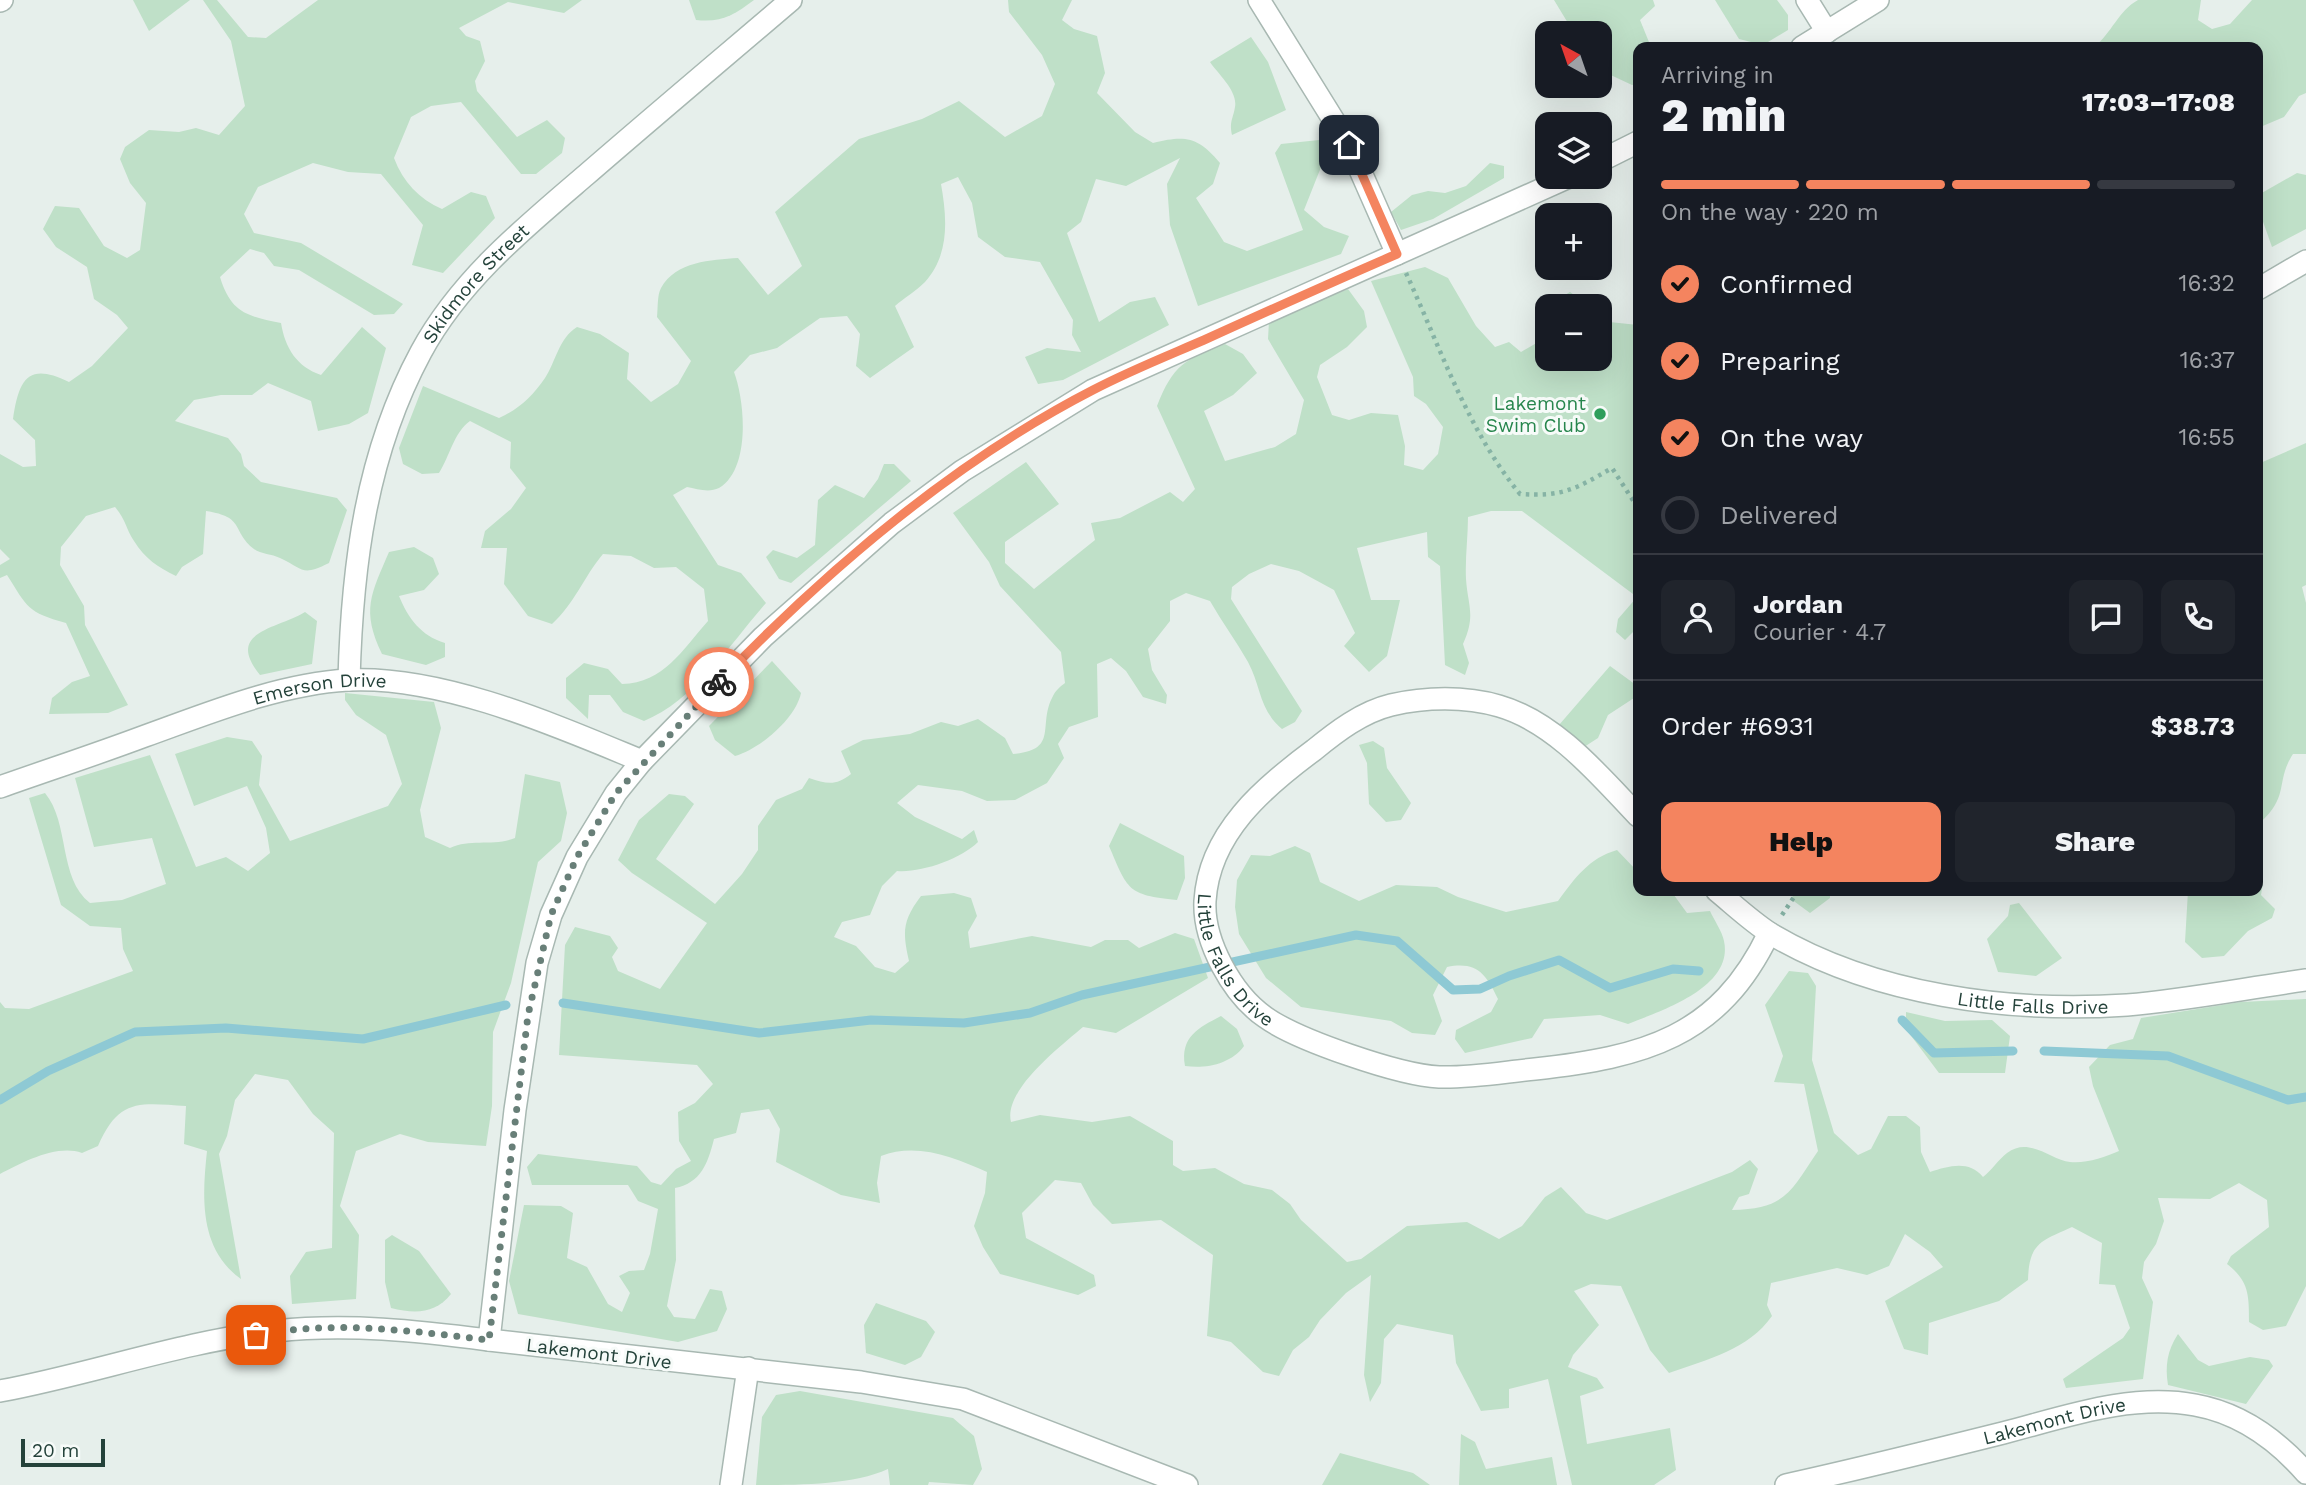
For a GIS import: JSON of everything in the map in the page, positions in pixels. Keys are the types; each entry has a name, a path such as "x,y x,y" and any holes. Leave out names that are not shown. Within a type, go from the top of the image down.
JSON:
{"street":[{"name":"Skidmore Street","path":"349,680 360,534 369,484 402,390 422,350 483,266 792,0"},
{"path":"1259,0 1349,145 1397,254"},
{"path":"1807,0 1827,32"},
{"path":"1810,42 1878,0"},
{"path":"1612,155 1633,144"},
{"path":"489,1340 515,1110 537,963 551,915 577,857 616,793 642,761 763,637 892,523 962,471 1093,390 1542,189"},
{"path":"2263,286 2306,261"},
{"name":"Emerson Drive","path":"0,787 218,711 288,690 349,680 420,686 492,704 546,722 642,761"},
{"name":"Little Falls Drive","path":"1633,811 1560,741 1538,724 1499,706 1461,700 1425,700 1388,706 1344,726 1300,760 1258,795 1229,831 1212,866 1205,902 1212,938 1226,974 1246,1000 1265,1018 1398,1071 1439,1077 1553,1067 1654,1046 1694,1027 1728,997 1753,967 1769,933"},
{"name":"Little Falls Drive","path":"1723,896 1769,933 1809,954 1942,996 2004,1005 2059,1007 2130,1004 2306,980"},
{"name":"Lakemont Drive","path":"0,1391 156,1354 276,1331 401,1329 861,1382 963,1399 1187,1485"},
{"path":"731,1485 748,1368"},
{"name":"Lakemont Drive","path":"1786,1485 1857,1477 2123,1403 2195,1405 2233,1416 2263,1433 2290,1455 2306,1473"}],"path":[{"path":"1397,254 1483,440 1500,470 1520,494 1549,496 1580,486 1612,468 1633,500"}],"green space":[{"path":"133,0 190,0 149,31"},
{"path":"203,0 217,0 248,37 266,38 318,0 582,0 564,13 508,2 459,28 466,36 480,41 485,61 475,81 477,91 517,137 547,120 565,138 562,153 536,174 521,174 461,102 431,106 411,117 394,158 407,182 419,195 442,209 471,192 486,196 495,218 443,273 412,265 423,225 381,174 348,172 313,163 258,187 244,214 254,233 301,243 403,304 394,314 374,315 299,270 274,266 264,253 250,249 220,277 235,306 250,315 281,323 293,355 305,367 321,375 362,327 386,348 368,413 349,424 318,431 311,401 268,383 252,395 221,395 194,400 175,421 228,438 241,454 244,466 261,482 337,498 347,510 329,563 313,570 303,570 257,551 242,536 233,521 206,511 203,554 182,567 176,576 147,558 131,537 115,507 86,516 61,547 60,565 84,606 85,625 128,705 108,713 49,714 52,698 72,682 90,676 66,623 36,612 25,602 7,575 0,578 0,565 10,559 0,549 0,454 23,467 36,466 35,440 13,419 19,394 28,378 35,374 44,374 69,382 92,366 128,328 117,315 94,299 87,267 56,247 43,229 55,206 79,208 104,246 127,258 140,250 146,203 130,183 120,159 125,147 149,130 179,132 196,128 219,135 245,106 231,41"},
{"path":"689,0 754,0 727,17 705,21 696,20"},
{"path":"1008,0 1072,0 1062,20 1074,29 1097,36 1105,73 1097,93 1135,132 1153,143 1174,139 1191,140 1212,154 1220,163 1213,184 1196,198 1224,242 1247,251 1303,230 1275,153 1281,144 1319,140 1329,147 1304,210 1324,227 1349,236 1341,254 1198,306 1170,225 1167,184 1180,158 1126,186 1096,179 1081,222 1067,233 1099,322 1130,302 1155,297 1169,325 1063,380 1038,384 1025,357 1047,348 1081,352 1072,335 1073,320 1040,262 1005,257 978,237 972,203 958,177 941,184 945,235 939,260 925,282 895,306 914,347 870,378 856,366 860,334 847,316 820,318 777,348 750,355 734,372 741,400 743,434 741,451 729,479 719,488 707,490 687,487 673,495 718,565 741,573 766,603 711,670 662,712 644,721 623,712 610,695 589,695 588,719 566,698 566,678 584,663 608,669 622,684 650,678 661,671 708,621 704,589 676,567 654,568 631,556 603,554 567,608 552,624 528,616 504,584 507,548 481,548 485,531 511,509 526,488 510,468 511,442 470,421 456,438 439,473 422,474 403,464 399,448 423,386 499,418 525,402 535,391 545,378 566,337 577,327 600,334 629,353 627,379 651,402 678,384 691,361 657,317 661,288 676,272 695,264 738,258 768,295 802,266 775,212 859,139 922,119 959,101 1005,137 1042,116 1055,84 1042,55 1009,12"},
{"path":"1554,0 1653,0 1655,6 1640,20 1649,42 1633,42 1632,85 1612,76 1612,21 1567,21"},
{"path":"1715,0 1777,0 1788,15 1788,30 1768,42 1739,39"},
{"path":"2138,0 2201,0 2198,20 2212,29 2230,24 2252,0 2306,0 2306,93 2299,96 2284,117 2263,126 2263,42 2099,42"},
{"path":"1251,37 1268,62 1286,110 1232,135 1235,101 1227,83 1210,62"},
{"path":"1490,163 1504,166 1504,178 1433,219 1401,230 1391,212 1412,195 1428,191 1445,193 1466,186"},
{"path":"2297,173 2306,175 2306,229 2272,247 2263,222 2263,192"},
{"path":"1425,267 1448,278 1476,326 1495,347 1509,342 1521,352 1535,344 1535,371 1612,371 1612,322 1633,324 1633,594 1522,511 1491,511 1468,517 1466,571 1470,618 1463,644 1469,663 1465,675 1445,665 1440,566 1428,557 1427,532 1357,548 1371,600 1400,600 1387,656 1369,672 1344,646 1355,633 1334,590 1299,571 1271,564 1249,574 1232,587 1231,599 1302,711 1295,722 1282,729 1269,714 1248,662 1210,601 1186,593 1170,601 1170,621 1148,649 1152,670 1167,695 1166,704 1143,697 1126,671 1111,658 1097,664 1098,717 1069,727 1058,744 1064,758 1047,783 1015,800 987,801 962,791 918,785 897,803 915,817 962,839 974,830 978,842 962,854 940,864 917,870 897,871 882,886 870,915 842,922 834,937 856,946 875,967 895,973 909,961 905,942 907,919 921,896 954,893 971,898 977,916 968,932 970,948 1032,936 1091,947 1105,940 1128,940 1139,948 1175,933 1194,939 1208,978 1116,1033 1083,1027 1048,1057 1024,1083 1011,1110 1011,1122 1040,1115 1092,1122 1130,1116 1173,1141 1173,1165 1183,1171 1215,1168 1244,1184 1272,1190 1290,1204 1301,1220 1347,1262 1361,1259 1407,1226 1467,1222 1499,1239 1522,1226 1545,1197 1561,1187 1586,1213 1607,1220 1732,1172 1750,1160 1758,1169 1749,1194 1739,1197 1732,1210 1750,1209 1776,1202 1793,1187 1818,1151 1804,1084 1774,1082 1783,1056 1765,1005 1789,971 1808,973 1816,986 1812,1060 1834,1133 1858,1155 1871,1149 1888,1116 1906,1116 1920,1127 1921,1152 1930,1172 1951,1166 1965,1166 1983,1177 2015,1148 2040,1150 2070,1162 2095,1160 2119,1151 2093,1086 2089,1067 2110,1045 2133,1039 2141,1018 2241,1002 2306,999 2306,1286 2286,1326 2263,1330 2249,1322 2249,1304 2244,1283 2227,1264 2231,1256 2269,1227 2267,1200 2239,1183 2210,1199 2158,1198 2164,1221 2156,1244 2144,1262 2142,1278 2153,1302 2143,1379 2066,1388 2063,1379 2123,1338 2130,1328 2115,1285 2099,1284 2102,1243 2072,1227 2039,1244 2031,1258 2028,1280 1999,1301 1929,1323 1928,1355 1904,1349 1885,1301 1943,1267 1930,1252 1905,1234 1889,1266 1867,1275 1837,1268 1771,1283 1767,1305 1772,1316 1762,1328 1726,1352 1669,1373 1650,1350 1621,1286 1591,1284 1574,1291 1599,1325 1573,1355 1568,1367 1597,1378 1604,1388 1580,1396 1587,1444 1670,1428 1676,1470 1654,1485 1572,1485 1548,1379 1509,1389 1509,1408 1481,1411 1456,1363 1453,1335 1397,1324 1384,1339 1381,1383 1370,1402 1364,1375 1371,1275 1346,1293 1320,1320 1309,1337 1293,1350 1279,1376 1263,1372 1231,1342 1207,1336 1213,1255 1161,1220 1112,1224 1093,1205 1081,1183 1055,1180 1022,1213 1026,1238 1094,1275 1096,1286 1078,1295 1000,1274 974,1226 985,1193 987,1172 935,1153 908,1150 894,1152 881,1156 877,1183 880,1203 841,1195 776,1162 780,1129 769,1109 741,1113 736,1133 714,1139 702,1171 691,1182 675,1188 676,1260 667,1306 674,1317 695,1319 710,1289 722,1291 727,1309 717,1331 678,1342 518,1314 509,1281 524,1205 561,1206 573,1213 567,1258 587,1267 608,1304 622,1312 630,1293 619,1276 629,1271 644,1270 650,1254 658,1209 638,1201 628,1185 532,1185 527,1167 538,1154 637,1166 651,1182 661,1185 676,1169 691,1161 679,1141 678,1112 695,1103 713,1084 697,1065 559,1055 565,945 575,927 610,936 618,948 612,957 618,971 660,989 707,923 632,873 618,860 639,820 669,794 685,796 694,804 656,859 715,904 742,874 758,850 758,826 776,800 802,789 809,778 831,783 846,778 851,774 841,751 863,740 910,734 941,722 958,726 978,719 1005,738 1013,754 1028,752 1037,747 1045,734 1053,696 1065,683 1061,652 1000,586 989,562 953,513 1026,462 1059,504 1005,542 1005,563 1034,589 1095,540 1091,523 1120,518 1170,492 1183,502 1195,489 1157,406 1175,372 1190,359 1225,344 1243,354 1257,373 1233,395 1204,411 1225,461 1275,447 1296,434 1304,400 1268,339 1269,321 1348,289 1364,311 1367,327 1347,347 1320,365 1317,377 1332,415 1349,420 1371,413 1398,415 1405,446 1404,465 1423,470 1438,454 1443,427 1426,404 1414,396 1413,377 1371,281"},
{"path":"2306,443 2306,585 2302,587 2306,603 2306,754 2293,754 2284,773 2276,804 2263,820 2263,462"},
{"path":"884,464 894,464 911,481 791,583 779,579 766,557 773,550 797,558 815,545 818,500 835,485 864,498 878,479"},
{"path":"414,547 433,558 439,574 424,590 399,596 416,625 429,636 445,643 445,657 426,665 382,654 370,613 373,591 389,552"},
{"path":"1633,602 1633,632 1625,640 1616,632 1618,619"},
{"path":"305,612 317,621 312,664 260,675 250,660 248,649 251,640 259,633"},
{"path":"772,661 801,693 798,703 785,722 766,740 735,756 715,740 709,726"},
{"path":"1610,666 1633,683 1633,699 1608,715 1598,738 1584,747 1559,725"},
{"path":"345,693 434,702 441,728 420,810 425,837 450,848 466,843 499,842 515,838 525,774 560,782 567,813 561,841 538,862 511,983 493,1032 492,1106 486,1146 428,1142 400,1134 356,1151 340,1206 359,1235 356,1299 292,1304 290,1276 306,1252 332,1248 334,1133 313,1114 288,1080 255,1074 235,1100 227,1136 219,1154 241,1279 227,1267 210,1238 204,1204 207,1151 184,1144 186,1106 155,1104 132,1107 114,1119 98,1146 82,1153 62,1151 40,1156 0,1174 0,1002 5,1008 29,1009 133,971 123,949 121,928 90,926 61,905 29,798 45,793 53,805 73,879 90,903 122,900 166,884 152,838 94,847 75,778 150,755 196,867 226,857 248,871 270,853 266,828 247,786 194,806 175,754 227,737 252,741 262,756 259,785 290,841 388,806 402,784 386,735 356,715 345,700"},
{"path":"1373,741 1384,748 1387,768 1411,803 1401,820 1386,822 1369,804 1367,763 1359,745"},
{"path":"1120,823 1184,856 1185,878 1177,900 1148,896 1131,888 1109,846"},
{"path":"1295,846 1310,853 1320,882 1359,901 1396,885 1437,887 1458,897 1506,912 1558,901 1591,864 1617,850 1633,867 1633,896 1675,896 1687,913 1710,911 1723,937 1724,958 1718,972 1692,995 1628,1024 1600,1015 1544,1019 1532,1038 1465,1053 1455,1039 1456,1030 1491,1012 1498,999 1484,976 1473,968 1447,967 1433,995 1442,1021 1435,1035 1412,1033 1391,1021 1301,1007 1266,978 1239,934 1235,907 1237,880 1251,855 1270,856"},
{"path":"1793,896 1830,896 1810,913 1791,899"},
{"path":"2188,896 2262,896 2275,909 2272,918 2248,931 2224,956 2202,958 2185,942"},
{"path":"2019,903 2062,958 2036,976 1998,972 1987,939 2008,916 2010,905"},
{"path":"1906,1012 1945,1021 1992,1020 2010,1036 2005,1073 1939,1073 1906,1029"},
{"path":"1221,1016 1237,1029 1244,1046 1232,1057 1218,1064 1185,1066 1185,1048 1192,1035"},
{"path":"392,1235 419,1251 451,1294 445,1301 424,1311 391,1308 385,1282 385,1240"},
{"path":"876,1303 926,1321 935,1332 921,1357 905,1365 866,1353 864,1325"},
{"path":"2178,1334 2198,1360 2209,1366 2250,1357 2269,1360 2273,1366 2246,1404 2168,1385 2168,1359"},
{"path":"800,1391 953,1418 974,1436 982,1469 973,1485 929,1482 928,1485 890,1485 888,1469 842,1481 756,1485 762,1417 776,1395"},
{"path":"1461,1434 1475,1442 1486,1469 1552,1457 1557,1485 1459,1485"},
{"path":"1340,1453 1413,1473 1430,1485 1322,1485"}],"waterway":[{"path":"563,1003 759,1033 871,1020 964,1023 1030,1013 1082,995 1356,935 1397,941 1453,990 1480,989 1509,976 1559,960 1610,988 1673,969 1699,971"},
{"path":"0,1100 48,1071 135,1032 226,1028 363,1039 506,1005"},
{"path":"1902,1020 1934,1053 2013,1051"},
{"path":"2044,1051 2168,1056 2288,1100 2306,1097"}],"way so far":[{"path":"256,1335 276,1331 340,1328 401,1329 489,1340 528,1015 537,963 551,915 566,878 589,834 616,793 642,761 719,682"}],"place":[{"name":"Lakemont Swim Club","path":"1600,414"}],"route":[{"path":"719,682 763,637 892,523 962,471 1028,429 1093,390 1397,254 1349,145"}]}
